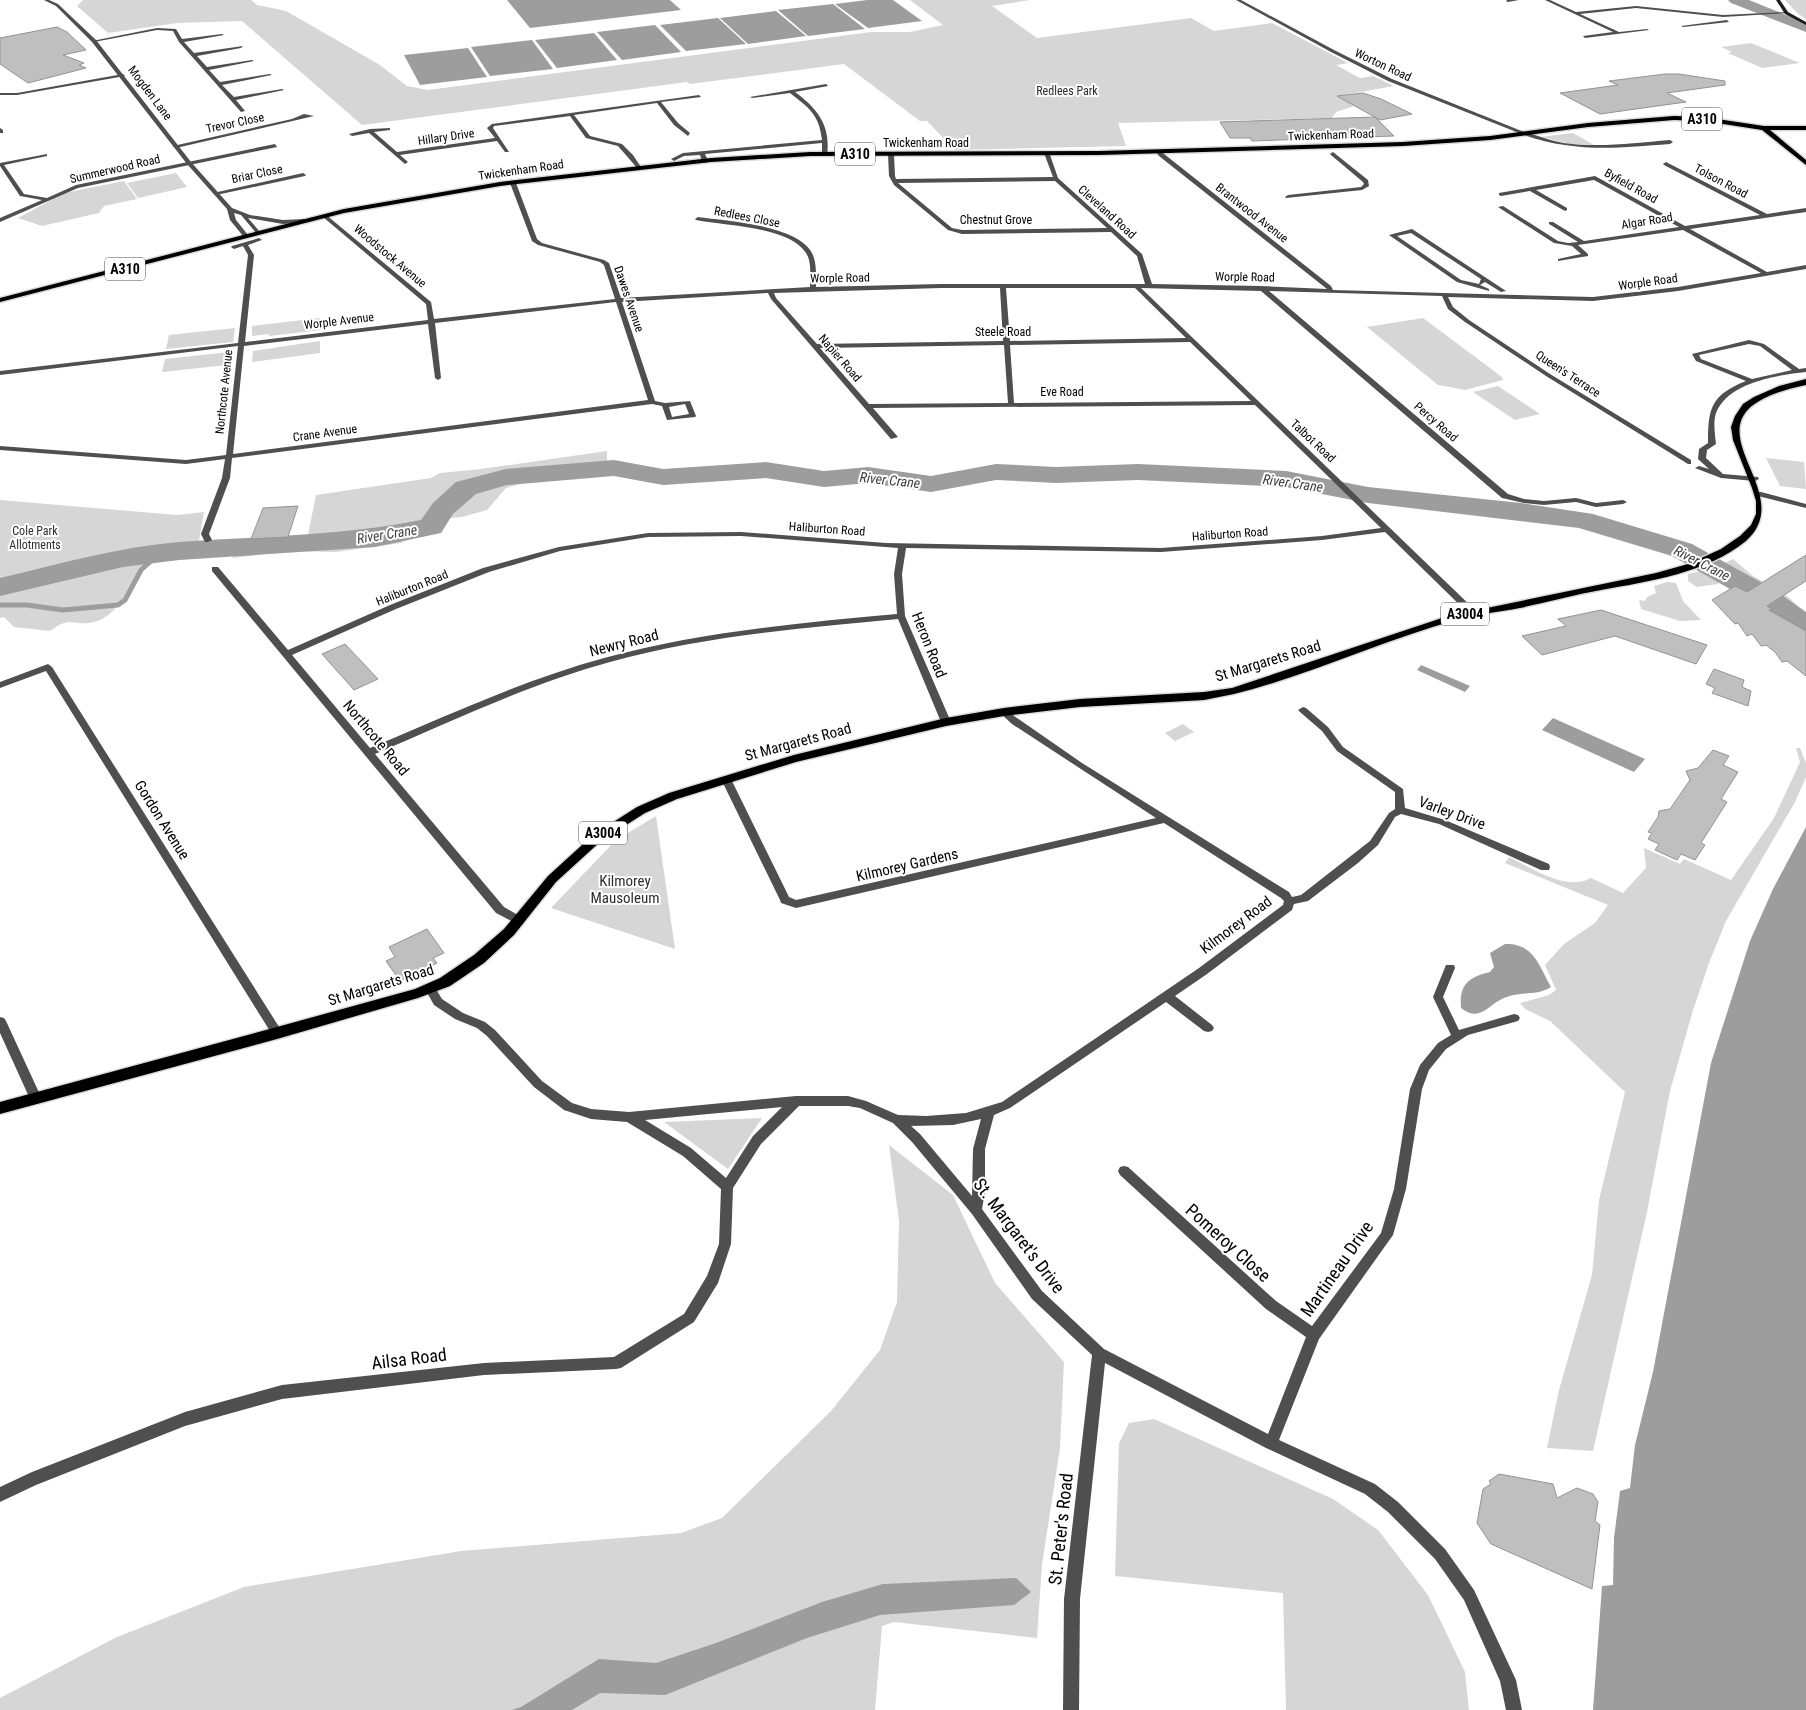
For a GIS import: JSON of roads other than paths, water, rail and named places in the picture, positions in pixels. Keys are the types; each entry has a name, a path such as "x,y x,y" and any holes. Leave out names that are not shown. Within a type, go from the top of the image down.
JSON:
{"main road":[{"path":"1778,0 1786,12 1806,24"},
{"name":"Twickenham Road","path":"0,300 245,235 258,236 324,216 429,195 704,157 825,154 891,158 1427,143 1526,134 1588,125 1674,118 1704,119 1764,128 1806,128"},
{"path":"1764,128 1806,163"},
{"name":"A3004","path":"1761,494 1737,439 1736,424 1740,415 1752,402 1768,392 1806,382"},
{"name":"St Margarets Road","path":"0,1108 277,1033 430,989 471,966 519,922 552,879 597,838 619,821 673,796 828,750 946,722 1004,712 1080,703 1221,694 1472,612 1619,585 1674,571 1719,554 1749,535 1758,520 1761,508 1761,494"}],"street":[{"name":"Mogden Lane","path":"46,0 57,5 94,41 123,75 189,163 230,209 242,215 283,222 304,221"},
{"name":"Worton Road","path":"1238,0 1308,40 1390,81 1441,102 1561,146 1595,148 1670,142"},
{"path":"1508,1 1517,0"},
{"path":"1547,0 1618,33"},
{"path":"1648,1 1651,7"},
{"path":"1577,14 1651,7 1723,16 1786,12"},
{"path":"1683,26 1729,20 1723,16"},
{"path":"94,41 167,28 174,30 181,41 243,111"},
{"path":"1585,37 1647,30"},
{"path":"181,41 222,35"},
{"path":"193,55 241,47"},
{"path":"205,69 252,61"},
{"path":"2,95 123,75"},
{"path":"219,84 270,75"},
{"path":"752,97 826,85"},
{"path":"232,99 282,90"},
{"path":"791,91 819,114 823,121 825,154"},
{"path":"638,167 631,156 620,146 588,137 570,114 699,96"},
{"path":"658,101 676,124 688,134"},
{"name":"Hillary Drive","path":"396,154 498,139 490,128 492,125 570,114"},
{"name":"Trevor Close","path":"176,146 298,119"},
{"path":"352,134 388,129"},
{"name":"Hillary Drive","path":"370,132 405,162"},
{"path":"498,139 507,152"},
{"path":"674,159 683,155 704,157 824,141"},
{"name":"Summerwood Road","path":"0,220 76,187 275,146"},
{"name":"Brantwood Avenue","path":"1159,152 1221,204 1329,287 1331,291"},
{"name":"Cleveland Road","path":"1047,153 1056,179 1140,255 1149,286"},
{"path":"45,154 1,164 22,195 46,199"},
{"path":"1288,197 1362,188 1367,185 1366,181 1333,154"},
{"path":"891,158 894,181 1056,179"},
{"name":"Tolson Road","path":"1666,164 1766,216"},
{"name":"Briar Close","path":"216,193 302,175"},
{"name":"Byfield Road","path":"1501,194 1596,178 1767,274"},
{"name":"Chestnut Grove","path":"894,181 950,230 962,232 1113,230"},
{"name":"Dawes Avenue","path":"513,182 534,240 540,244 607,264 652,402"},
{"path":"1531,189 1565,209"},
{"name":"Algar Road","path":"1501,207 1556,242 1573,244 1806,210"},
{"name":"Mogden Lane","path":"230,209 233,220 245,235"},
{"name":"Mogden Lane","path":"242,215 258,236"},
{"name":"Woodstock Avenue","path":"324,216 429,303 438,378"},
{"name":"Redlees Close","path":"698,219 759,228 779,234 800,244 808,251 811,259 813,289"},
{"path":"1551,223 1582,242"},
{"path":"1493,297 1480,282 1412,231 1392,235 1459,281 1480,282 1503,291"},
{"path":"234,247 245,244 258,236"},
{"name":"Northcote Avenue","path":"208,540 205,534 226,478 229,457 251,254 245,244"},
{"path":"1560,260 1586,255 1573,244"},
{"name":"Worple Road","path":"682,296 813,289 1149,286 1260,288 1493,297 1616,298 1806,268"},
{"path":"1003,287 1012,403"},
{"name":"Talbot Road","path":"1137,287 1256,403 1342,483 1472,612"},
{"name":"Percy Road","path":"1260,288 1504,496 1544,503 1576,500 1596,505 1623,502"},
{"name":"Napier Road","path":"771,292 773,298 894,437"},
{"name":"Queen's Terrace","path":"1444,295 1450,308 1467,321 1548,375 1688,462"},
{"name":"Worple Avenue","path":"0,373 620,300 682,296"},
{"name":"Steele Road","path":"815,346 1191,340"},
{"path":"1751,381 1698,360 1695,354 1749,342 1762,345 1802,370"},
{"path":"1721,476 1702,459 1704,450 1712,444 1713,412 1725,396 1751,381 1802,370"},
{"path":"652,402 664,405"},
{"name":"Crane Avenue","path":"0,448 177,462 229,457 652,402"},
{"name":"Eve Road","path":"867,406 1012,403 1256,403"},
{"path":"1680,457 1690,453"},
{"path":"1699,468 1721,476 1755,479"},
{"path":"1761,494 1806,506"},
{"name":"Haliburton Road","path":"286,654 393,607 486,570 559,549 648,535 741,534 902,545 1161,550 1322,538 1387,529"},
{"name":"Heron Road","path":"902,545 898,574 901,616 946,722"},
{"name":"Northcote Road","path":"215,569 500,910 519,922"},
{"name":"Newry Road","path":"368,753 542,681 640,651 758,630 901,616"},
{"name":"Gordon Avenue","path":"0,685 48,667 277,1033"},
{"path":"1303,710 1325,729 1340,749 1400,791 1400,810"},
{"name":"Kilmorey Road","path":"897,1120 941,1122 989,1113 1006,1105 1167,996 1288,906 1289,901 1286,895 1080,765 1014,722 1004,712"},
{"name":"Kilmorey Gardens","path":"726,779 786,900 796,904 1166,819"},
{"name":"Varley Drive","path":"1289,901 1304,898 1354,860 1374,842 1392,815 1400,810 1442,822 1545,866"},
{"path":"1450,968 1438,997 1457,1037"},
{"name":"St. Margaret's Drive","path":"430,989 438,1002 459,1016 481,1025 491,1033 538,1084 568,1107 591,1114 629,1117 796,1101 848,1101 862,1104 897,1120 922,1146 976,1210 1037,1295 1099,1353 1271,1443 1370,1489 1393,1507 1440,1554 1469,1595 1508,1680 1514,1710"},
{"path":"1167,996 1208,1028"},
{"name":"Martineau Drive","path":"1271,1443 1314,1335 1387,1235 1400,1190 1416,1089 1424,1068 1442,1046 1465,1032 1514,1018"},
{"path":"0,1021 36,1099"},
{"path":"629,1117 687,1152 727,1187 758,1140 796,1101"},
{"path":"976,1210 980,1192 978,1149 989,1113"},
{"name":"Pomeroy Close","path":"1124,1171 1271,1305 1314,1335"},
{"name":"Ailsa Road","path":"0,1495 32,1479 185,1419 282,1392 484,1369 616,1363 689,1318 713,1279 725,1244 727,1187"},
{"name":"St. Peter's Road","path":"1071,1710 1072,1599 1099,1353"}],"waterway":[{"path":"1736,0 1805,28"},
{"name":"River Crane","path":"0,587 123,558 179,551 248,548 375,538 431,527 443,509 466,488 506,477 614,468 663,477 766,470 824,479 868,475 931,484 996,472 1056,475 1138,472 1286,479 1368,495 1521,511 1583,520 1682,550 1762,595 1806,626"},
{"path":"0,605 27,605 63,610 118,605 125,600 141,570 160,553"}],"park label":[{"name":"Redlees Park","path":"1067,91"},
{"name":"Cole Park Allotments","path":"35,538"},
{"name":"Kilmorey Mausoleum","path":"625,890"}]}
